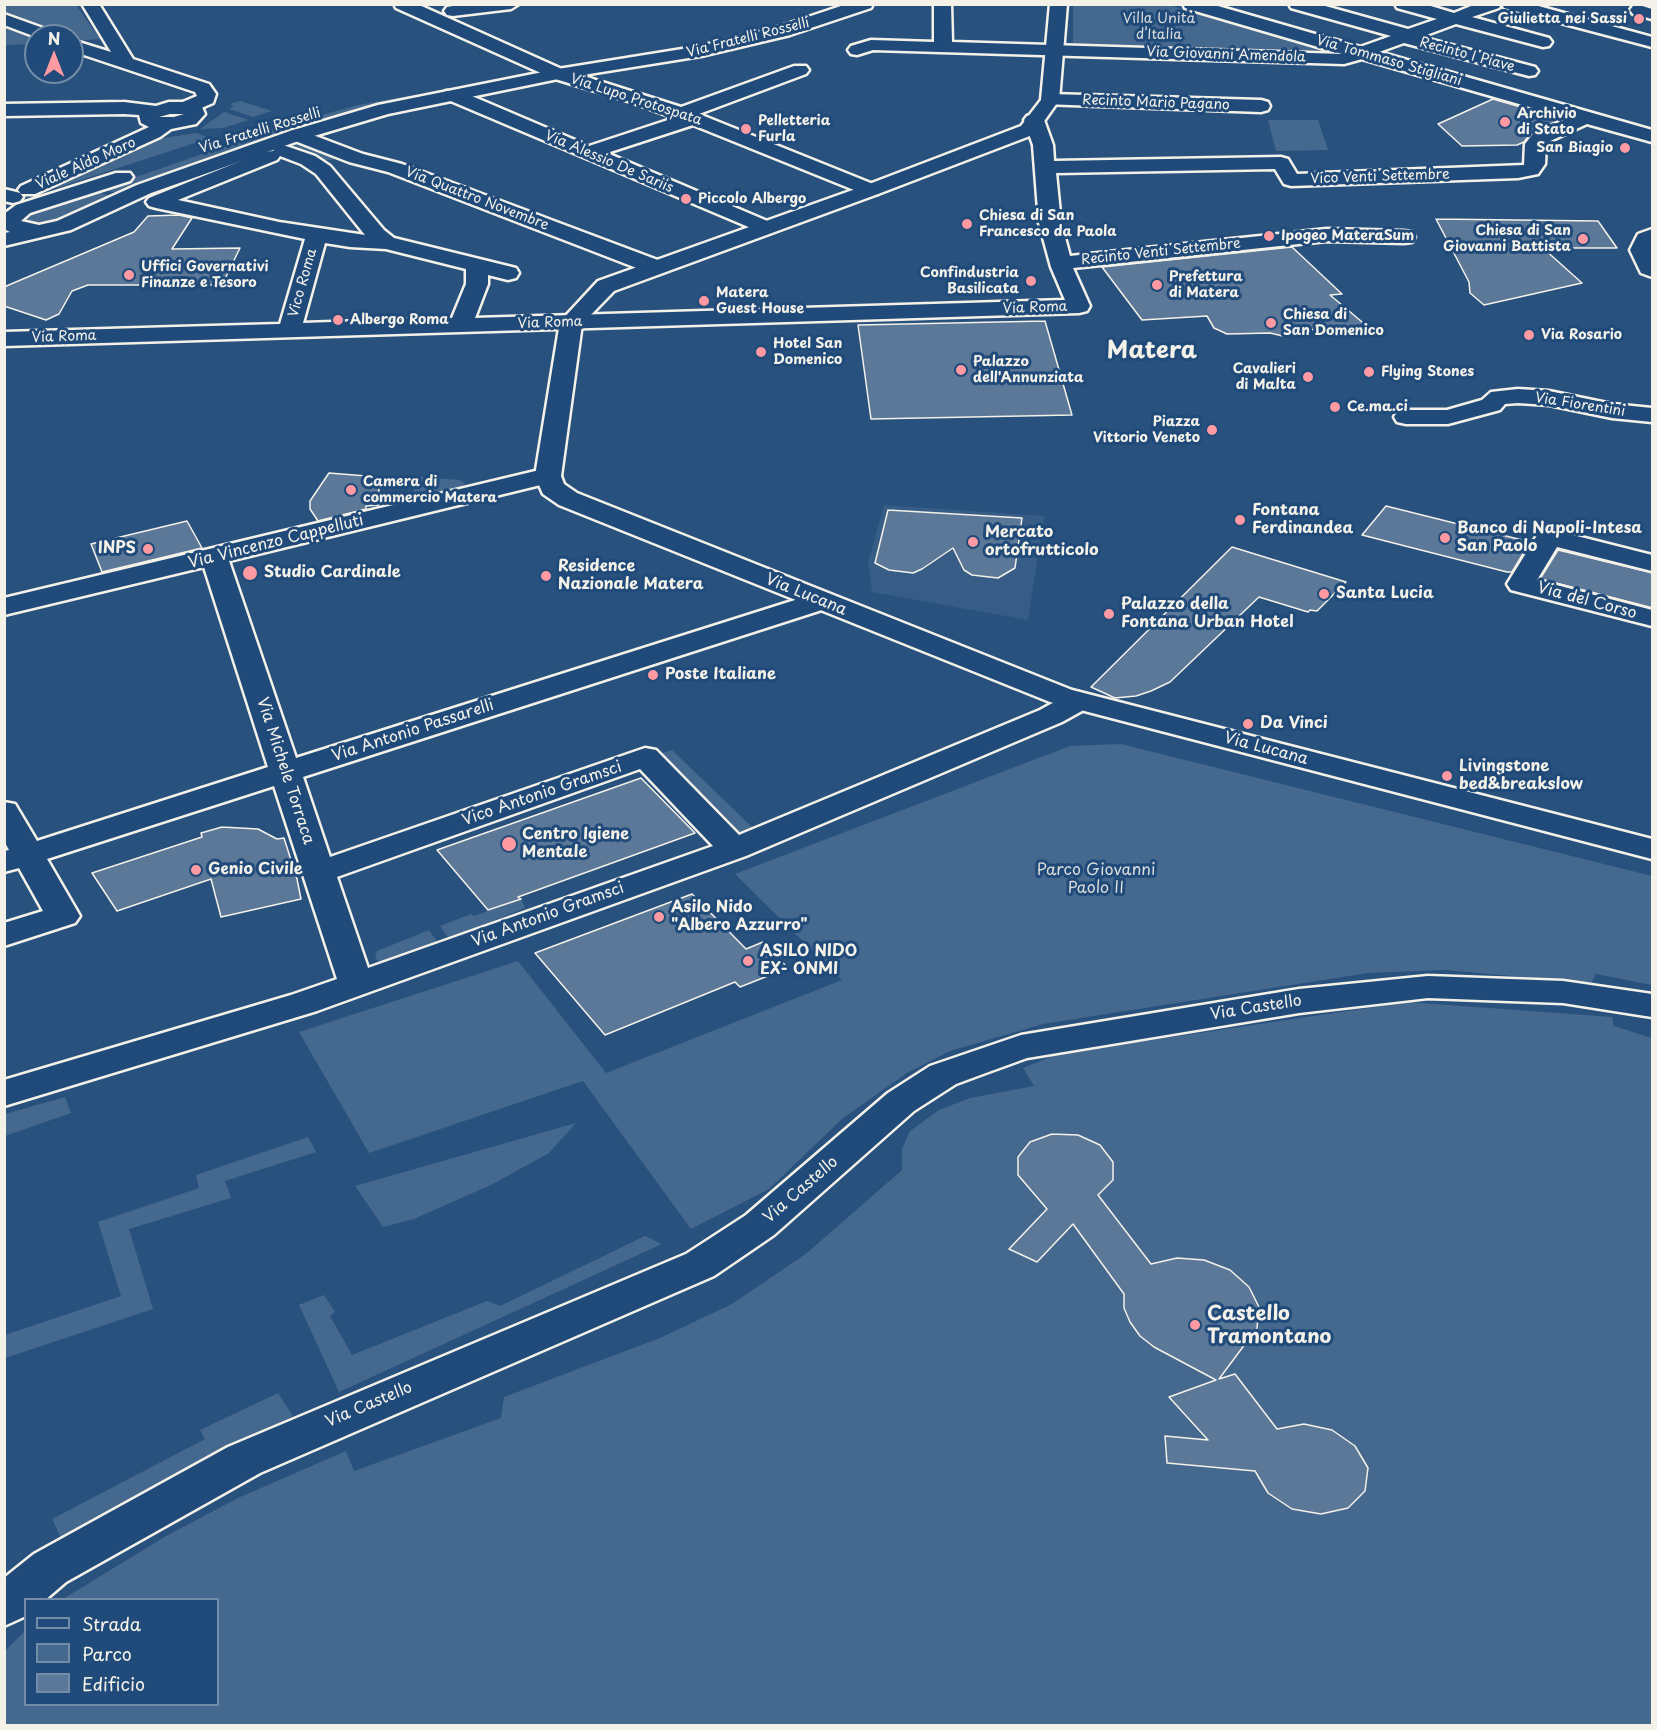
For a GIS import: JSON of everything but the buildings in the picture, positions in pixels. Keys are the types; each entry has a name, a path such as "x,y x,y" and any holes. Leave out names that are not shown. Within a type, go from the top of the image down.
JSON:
{"street":[{"path":"90,4 128,63"},
{"name":"Via Lupo Protospata","path":"402,4 558,74 740,135 871,190"},
{"path":"446,8 511,4"},
{"name":"Via Fratelli Rosselli","path":"4,240 64,226 144,189 269,151 297,135 386,109 558,74 701,51 745,41 865,4"},
{"path":"938,51 942,4"},
{"name":"Via Tommaso Stigliani","path":"1191,4 1653,136"},
{"name":"Recinto I Piave","path":"1297,4 1529,71"},
{"path":"1403,4 1542,42"},
{"path":"1364,54 1493,4"},
{"path":"1510,4 1653,42"},
{"path":"446,8 457,20 476,29 476,38"},
{"path":"548,476 571,322 606,286 972,152 1031,125 1050,100 1054,8"},
{"path":"4,19 24,27"},
{"name":"Via Giovanni Amendola","path":"857,50 871,45 938,51 1053,50 1344,59 1364,54"},
{"path":"4,110 124,108 182,122 193,117 195,111 185,108 206,99 207,94 202,88 84,49"},
{"path":"586,153 687,116 800,70"},
{"name":"Via Fratelli Rosselli","path":"14,200 81,192 293,119 350,104 517,76 558,74"},
{"name":"Via Alessio De Sariis","path":"453,95 765,227"},
{"name":"Recinto Mario Pagano","path":"1050,100 1261,106"},
{"name":"Viale Aldo Moro","path":"14,200 153,133 160,117"},
{"name":"Vico Venti Settembre","path":"1044,167 1281,163 1291,180 1518,172 1531,170 1535,164 1535,144 1539,139 1586,117"},
{"path":"1031,125 1043,145 1050,224 1061,263"},
{"name":"Via Quattro Novembre","path":"297,135 356,158 395,168 655,267"},
{"path":"386,243 376,235 323,170 308,160 269,151 156,202 317,235 386,243 508,273"},
{"path":"323,170 356,158"},
{"path":"14,200 10,224 22,229 43,232"},
{"name":"Vico Roma","path":"289,331 317,235"},
{"name":"Recinto Venti Settembre","path":"1061,263 1327,235 1404,237"},
{"path":"1651,269 1641,250 1646,239 1653,235"},
{"name":"Via Roma","path":"12,339 1080,306 1061,263"},
{"path":"460,326 477,284 477,265"},
{"name":"Via Fiorentini","path":"1406,417 1448,417 1491,405 1500,397 1518,396 1549,398 1612,411 1653,415"},
{"name":"Via Vincenzo Cappelluti","path":"4,607 548,476"},
{"name":"Via Lucana","path":"548,476 552,488 568,499 1078,701 1653,849"},
{"name":"Via del Corso","path":"1653,563 1549,537 1521,584 1653,618"},
{"name":"Via Michele Torraca","path":"214,557 356,984"},
{"name":"Via Antonio Passarelli","path":"16,858 821,601"},
{"name":"Via Antonio Gramsci","path":"4,1093 304,1003 734,849 1052,716 1078,701"},
{"name":"Vico Antonio Gramsci","path":"318,872 645,758 734,849"},
{"path":"4,811 16,858 63,916 4,935"},
{"name":"Via Castello","path":"4,1606 50,1568 244,1460 373,1403 700,1266 760,1226 901,1102 943,1075 970,1065 1021,1047 1299,1001 1428,987 1563,992 1653,1006"}],"shaded area":[{"path":"884,505 1044,516 1028,620 872,592 868,563"}],"green space":[{"name":"Villa Unità d’Italia","path":"1165,4 1332,52 1329,55 1073,47 1073,5"},
{"path":"4,5 76,5 100,39 84,40 84,24 24,24 24,44 5,45"},
{"path":"421,94 425,97 299,130 286,125 358,105"},
{"path":"240,101 272,111 253,117 229,109 234,106 230,104"},
{"path":"224,112 249,120 223,128 200,129"},
{"path":"1268,120 1318,120 1328,150 1276,151"},
{"path":"281,127 293,132 120,194 101,189"},
{"path":"196,133 210,138 57,188 52,186 163,138"},
{"path":"301,142 337,157 333,160 323,160 287,147 291,143"},
{"path":"94,191 114,197 59,220 28,223 21,219 30,214"},
{"path":"408,476 460,480 465,483 462,486 412,500 410,496 416,487 406,479"},
{"name":"Parco Giovanni Paolo II","path":"1121,744 1652,876 1652,985 1596,974 1591,983 1444,970 1368,973 1043,1024 950,1051 907,1073 843,1118 769,1189 691,1229 583,1081 369,1153 299,1032 518,961 606,1073 842,980 735,874 1070,746"},
{"path":"672,750 752,827 739,832 659,754"},
{"path":"521,899 525,908 449,939 440,926 471,914 474,916"},
{"path":"429,930 438,943 382,964 375,958 377,951"},
{"path":"1408,1002 1612,1017 1614,1026 1652,1038 1652,1725 5,1726 5,1651 24,1632 24,1706 219,1706 219,1598 65,1598 166,1536 238,1498 346,1451 354,1471 501,1418 504,1397 660,1338 732,1304 807,1253 902,1170 902,1149 910,1131 939,1110 970,1098 1034,1086 1023,1068 1058,1054"},
{"path":"65,1097 71,1113 5,1136 5,1114"},
{"path":"576,1123 549,1153 493,1184 414,1219 383,1227 355,1186"},
{"path":"308,1137 316,1152 225,1181 231,1198 129,1229 153,1309 5,1358 5,1335 121,1296 98,1222 199,1188 196,1175"},
{"path":"645,1236 662,1244 339,1392 299,1305 324,1295 335,1312 330,1316 352,1355 487,1301 500,1306"},
{"path":"278,1393 293,1416 62,1540 52,1519 205,1439 200,1430"}],"place":[{"name":"Giulietta nei Sassi","path":"1639,19"},
{"name":"Archivio di Stato","path":"1505,122"},
{"name":"Pelletteria Furla","path":"746,129"},
{"name":"San Biagio","path":"1625,148"},
{"name":"Piccolo Albergo","path":"686,199"},
{"name":"Chiesa di San Francesco da Paola","path":"967,224"},
{"name":"Ipogeo MateraSum","path":"1269,236"},
{"name":"Chiesa di San Giovanni Battista","path":"1583,239"},
{"name":"Uffici Governativi Finanze e Tesoro","path":"129,275"},
{"name":"Confindustria Basilicata","path":"1031,281"},
{"name":"Prefettura di Matera","path":"1157,285"},
{"name":"Matera Guest House","path":"704,301"},
{"name":"Albergo Roma","path":"338,320"},
{"name":"Chiesa di San Domenico","path":"1271,323"},
{"name":"Via Rosario","path":"1529,335"},
{"name":"Hotel San Domenico","path":"761,352"},
{"name":"Palazzo dell'Annunziata","path":"961,370"},
{"name":"Flying Stones","path":"1369,372"},
{"name":"Cavalieri di Malta","path":"1308,377"},
{"name":"Ce.ma.ci","path":"1335,407"},
{"name":"Piazza Vittorio Veneto","path":"1212,430"},
{"name":"Camera di commercio Matera","path":"351,490"},
{"name":"Fontana Ferdinandea","path":"1240,520"},
{"name":"Banco di Napoli-Intesa San Paolo","path":"1445,538"},
{"name":"Mercato ortofrutticolo","path":"973,542"},
{"name":"INPS","path":"148,549"},
{"name":"Studio Cardinale","path":"250,573"},
{"name":"Residence Nazionale Matera","path":"546,576"},
{"name":"Santa Lucia","path":"1324,594"},
{"name":"Palazzo della Fontana Urban Hotel","path":"1109,614"},
{"name":"Poste Italiane","path":"653,675"},
{"name":"Da Vinci","path":"1248,724"},
{"name":"Livingstone bed&breakslow","path":"1447,776"},
{"name":"Centro Igiene Mentale","path":"509,844"},
{"name":"Genio Civile","path":"196,870"},
{"name":"Asilo Nido \"Albero Azzurro\"","path":"659,917"},
{"name":"ASILO NIDO EX- ONMI","path":"748,961"},
{"name":"Castello Tramontano","path":"1195,1325"}],"district":[{"name":"Matera","path":"1152,351"}]}
